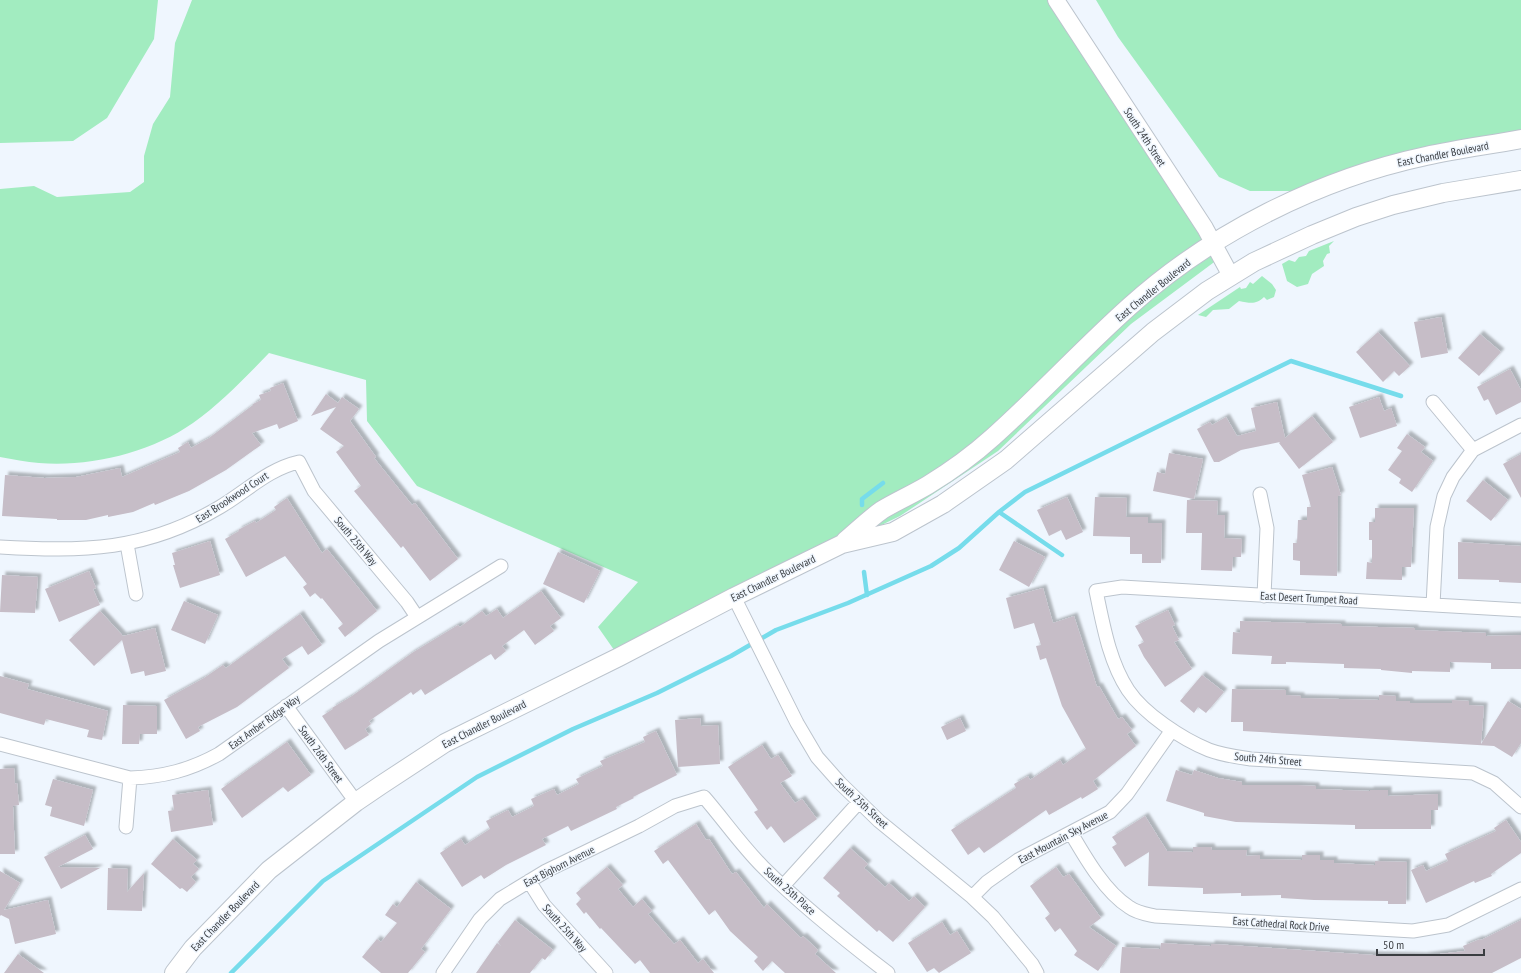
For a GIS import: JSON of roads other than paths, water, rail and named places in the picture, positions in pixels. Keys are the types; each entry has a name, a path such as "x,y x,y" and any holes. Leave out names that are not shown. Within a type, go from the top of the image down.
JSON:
{"main road":[{"name":"East Chandler Boulevard","path":"842,544 882,510 931,483 977,450 993,437 1131,305 1189,260 1236,230 1295,199 1330,184 1378,168 1426,156 1521,139"},
{"name":"East Chandler Boulevard","path":"174,973 194,948 270,870 356,802 445,743 842,544 893,532 943,504 1006,460 1153,332 1207,291 1254,262 1298,241 1356,217 1393,205 1442,193 1521,180"},
{"path":"163,973 194,948"},
{"path":"183,973 194,948"}],"street":[{"name":"South 24th Street","path":"1056,0 1205,228 1231,276"},
{"path":"1433,402 1473,450"},
{"path":"1433,605 1439,512 1453,477 1473,450 1521,425"},
{"name":"East Brookwood Court","path":"0,547 84,550 127,544 184,527 220,507 271,471 285,465 299,462"},
{"name":"South 25th Way","path":"299,462 314,491 407,602 417,617"},
{"path":"1260,494 1267,528 1264,596"},
{"path":"127,544 136,594"},
{"name":"East Amber Ridge Way","path":"0,744 130,778 151,777 175,773 198,766 219,754 379,641 501,566"},
{"name":"East Desert Trumpet Road","path":"1096,591 1122,587 1521,610"},
{"name":"South 24th Street","path":"1096,591 1107,640 1118,670 1128,690 1148,711 1172,730 1209,750 1244,758 1473,773 1494,783 1521,807"},
{"name":"South 25th Street","path":"734,597 797,723 817,757 840,783 879,821 972,897 993,917 1032,964 1037,973"},
{"name":"South 26th Street","path":"286,706 356,802"},
{"name":"East Mountain Sky Avenue","path":"972,897 987,882 1018,860 1099,819 1120,803 1172,730"},
{"path":"126,827 130,778"},
{"name":"East Bighorn Avenue","path":"443,973 480,919 500,899 528,881 639,826 675,806 704,797"},
{"name":"South 25th Place","path":"704,797 740,843 783,886 812,912 888,973"},
{"path":"783,886 860,802"},
{"name":"East Cathedral Rock Drive","path":"1071,833 1083,854 1120,901 1140,913 1155,916 1413,931 1448,925 1521,889"},
{"name":"South 25th Way","path":"528,881 544,905 606,973"}],"waterway":[{"path":"231,973 323,881 477,777 573,729 657,693 731,656 776,630 848,603 931,566 959,548 999,512 1025,492 1291,361 1401,396"},
{"path":"862,505 862,499 883,483"},
{"path":"999,512 1062,555"},
{"path":"864,572 867,595"}]}
